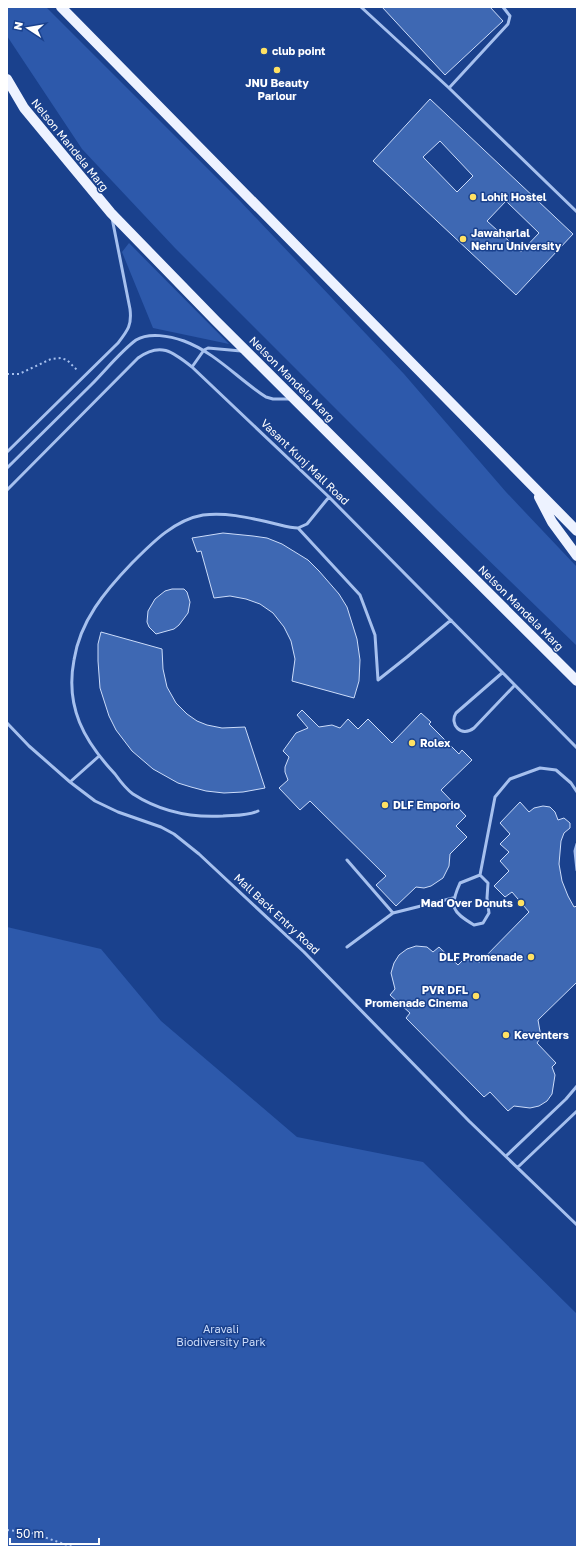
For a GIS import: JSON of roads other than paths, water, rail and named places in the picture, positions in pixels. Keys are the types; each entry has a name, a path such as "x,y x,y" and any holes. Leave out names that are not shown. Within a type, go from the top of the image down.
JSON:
{"main road":[{"path":"61,7 577,531"},
{"name":"Nelson Mandela Marg","path":"7,79 24,108 111,213 577,681"},
{"path":"535,488 552,522 577,556"},
{"path":"563,667 577,674"}],"lane":[{"path":"361,7 449,88 577,212"},
{"path":"449,88 508,24 510,16 503,7"},
{"path":"7,452 121,339 128,330 131,319 111,213"},
{"path":"7,468 137,340 145,337 158,335 183,341 204,350 219,360 266,397 273,399 295,399"},
{"path":"192,367 194,361 204,350 213,348 247,351"},
{"name":"Vasant Kunj Mall Road","path":"7,490 132,364 146,352 163,349 178,356 192,367 329,497 514,686 577,748"},
{"path":"298,528 307,524 329,497"},
{"path":"258,811 244,815 191,816 168,811 131,793 98,756 84,734 75,710 72,681 74,659 79,640 89,616 96,604 126,569 165,532 190,519 202,515 218,514 248,517 298,528 360,595 375,635 378,680 451,620"},
{"path":"502,673 456,713 454,716 454,722 460,731 464,733 469,732 474,728 514,686"},
{"name":"Mall Back Entry Road","path":"7,723 29,746 70,782 95,801 118,812 161,827 174,834 199,854 304,952 469,1120 577,1225"},
{"path":"70,782 98,756"},
{"path":"480,875 495,797 510,779 540,768 556,770 571,783 577,792"},
{"path":"577,844 575,851 577,870"},
{"path":"347,860 393,913"},
{"path":"480,875 488,883 487,898 489,913 483,923 474,925 462,918 454,910 453,898 460,883 480,875"},
{"path":"347,947 393,913 453,898"},
{"path":"506,1156 566,1099 577,1086"},
{"path":"518,1167 577,1111"}],"place":[{"name":"club point","path":"264,51"},
{"name":"JNU Beauty Parlour","path":"277,70"},
{"name":"Lohit Hostel","path":"473,197"},
{"name":"Jawaharlal Nehru University","path":"463,239"},
{"name":"Rolex","path":"412,743"},
{"name":"DLF Emporio","path":"385,805"},
{"name":"Mad Over Donuts","path":"521,903"},
{"name":"DLF Promenade","path":"531,957"},
{"name":"PVR DFL Promenade Cinema","path":"476,996"},
{"name":"Keventers","path":"506,1035"}],"park label":[{"name":"Aravali Biodiversity Park","path":"221,1335"}]}
